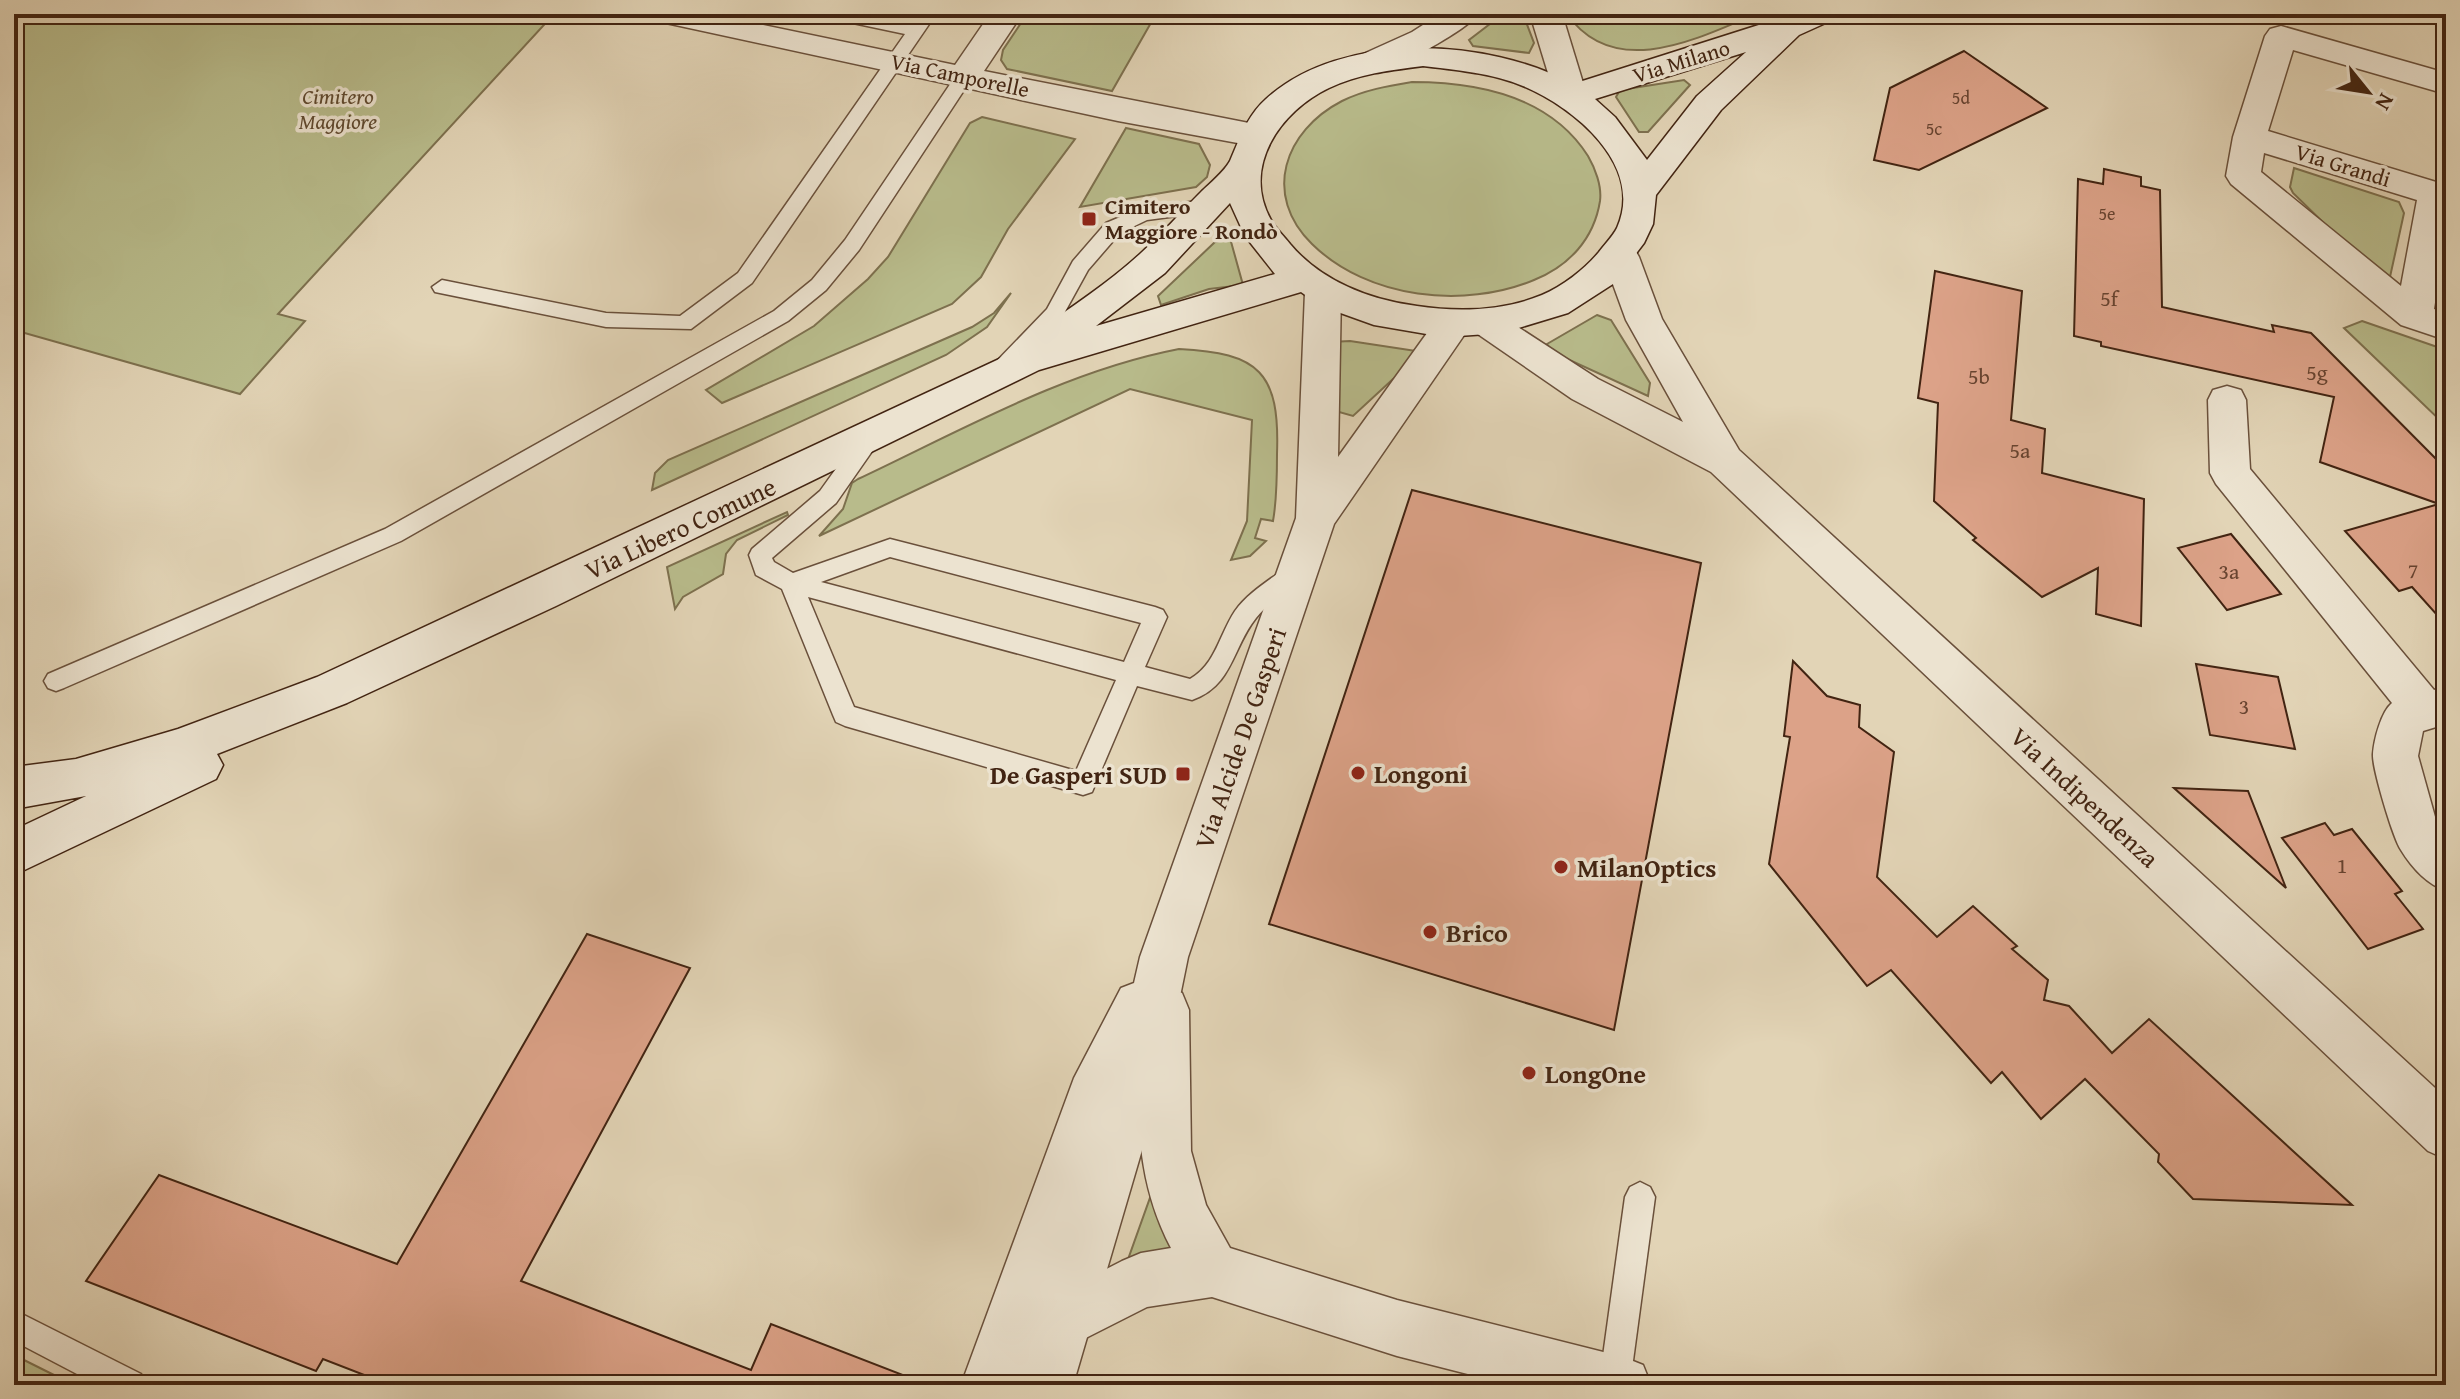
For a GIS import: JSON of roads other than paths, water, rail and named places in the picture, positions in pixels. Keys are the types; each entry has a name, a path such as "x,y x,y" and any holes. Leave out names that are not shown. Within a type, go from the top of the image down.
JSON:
{"street":[{"name":"Via Camporelle","path":"666,14 741,21 895,61 1118,110 1254,135"},
{"path":"965,75 1006,14"},
{"path":"1372,62 1423,39 1462,14"},
{"path":"1546,14 1571,96"},
{"name":"Via Milano","path":"1571,96 1805,21"},
{"name":"Via Milano","path":"1640,192 1709,103 1805,21"},
{"path":"2430,321 2243,176 2250,137 2281,36 2446,84"},
{"path":"1423,56 1476,61 1526,74 1571,96 1605,123 1629,156 1640,192 1636,225 1621,257 1588,288 1541,311 1469,324 1384,315 1313,286 1267,245 1247,208 1243,169 1254,135 1274,110 1301,89 1334,72 1372,62 1423,56"},
{"name":"Via Grandi","path":"2250,137 2441,196 2430,321"},
{"name":"Via Libero Comune","path":"14,788 76,779 180,748 332,690 871,437 1011,367 1152,264 1243,169"},
{"name":"Via Indipendenza","path":"1621,257 1644,320 1725,461"},
{"name":"Via Libero Comune","path":"1011,367 1313,286"},
{"name":"Via Alcide De Gasperi","path":"1045,1385 1068,1319 1138,1075 1164,957 1316,518 1313,286"},
{"name":"Via Alcide De Gasperi","path":"1316,518 1469,324"},
{"name":"Via Indipendenza","path":"1469,324 1585,389 1725,461 2439,1114"},
{"path":"2227,400 2230,473 2435,708 2404,718 2395,756 2417,835 2446,869"},
{"name":"Via Libero Comune","path":"14,853 67,825 189,771 332,690"},
{"path":"1164,957 1165,1151 1182,1214 1212,1270"},
{"name":"Via Alcide De Gasperi","path":"989,1385 1100,1078 1164,957"},
{"path":"1068,1319 1141,1280 1212,1270 1397,1328 1618,1384"}],"lane":[{"path":"834,14 916,31"},
{"path":"442,287 606,320 684,324 745,278 928,14"},
{"path":"56,681 393,535 781,316 819,285 852,245 965,75"},
{"path":"1011,367 1054,314 1080,266 1113,228 1144,214 1208,206"},
{"path":"871,437 828,497 760,555 764,568 791,583 1192,690 1207,683 1222,664 1248,611 1298,571"},
{"path":"890,548 1155,617 1083,784 845,715 791,583 890,548"},
{"path":"1618,1384 1640,1197"},
{"path":"14,1325 130,1385"}],"place":[{"name":"Cimitero Maggiore - Rondò","path":"1089,219"},
{"name":"Longoni","path":"1358,773"},
{"name":"De Gasperi SUD","path":"1183,774"},
{"name":"MilanOptics","path":"1561,867"},
{"name":"Brico","path":"1430,932"},
{"name":"LongOne","path":"1529,1073"}],"park label":[{"name":"Cimitero Maggiore","path":"338,108"}]}
